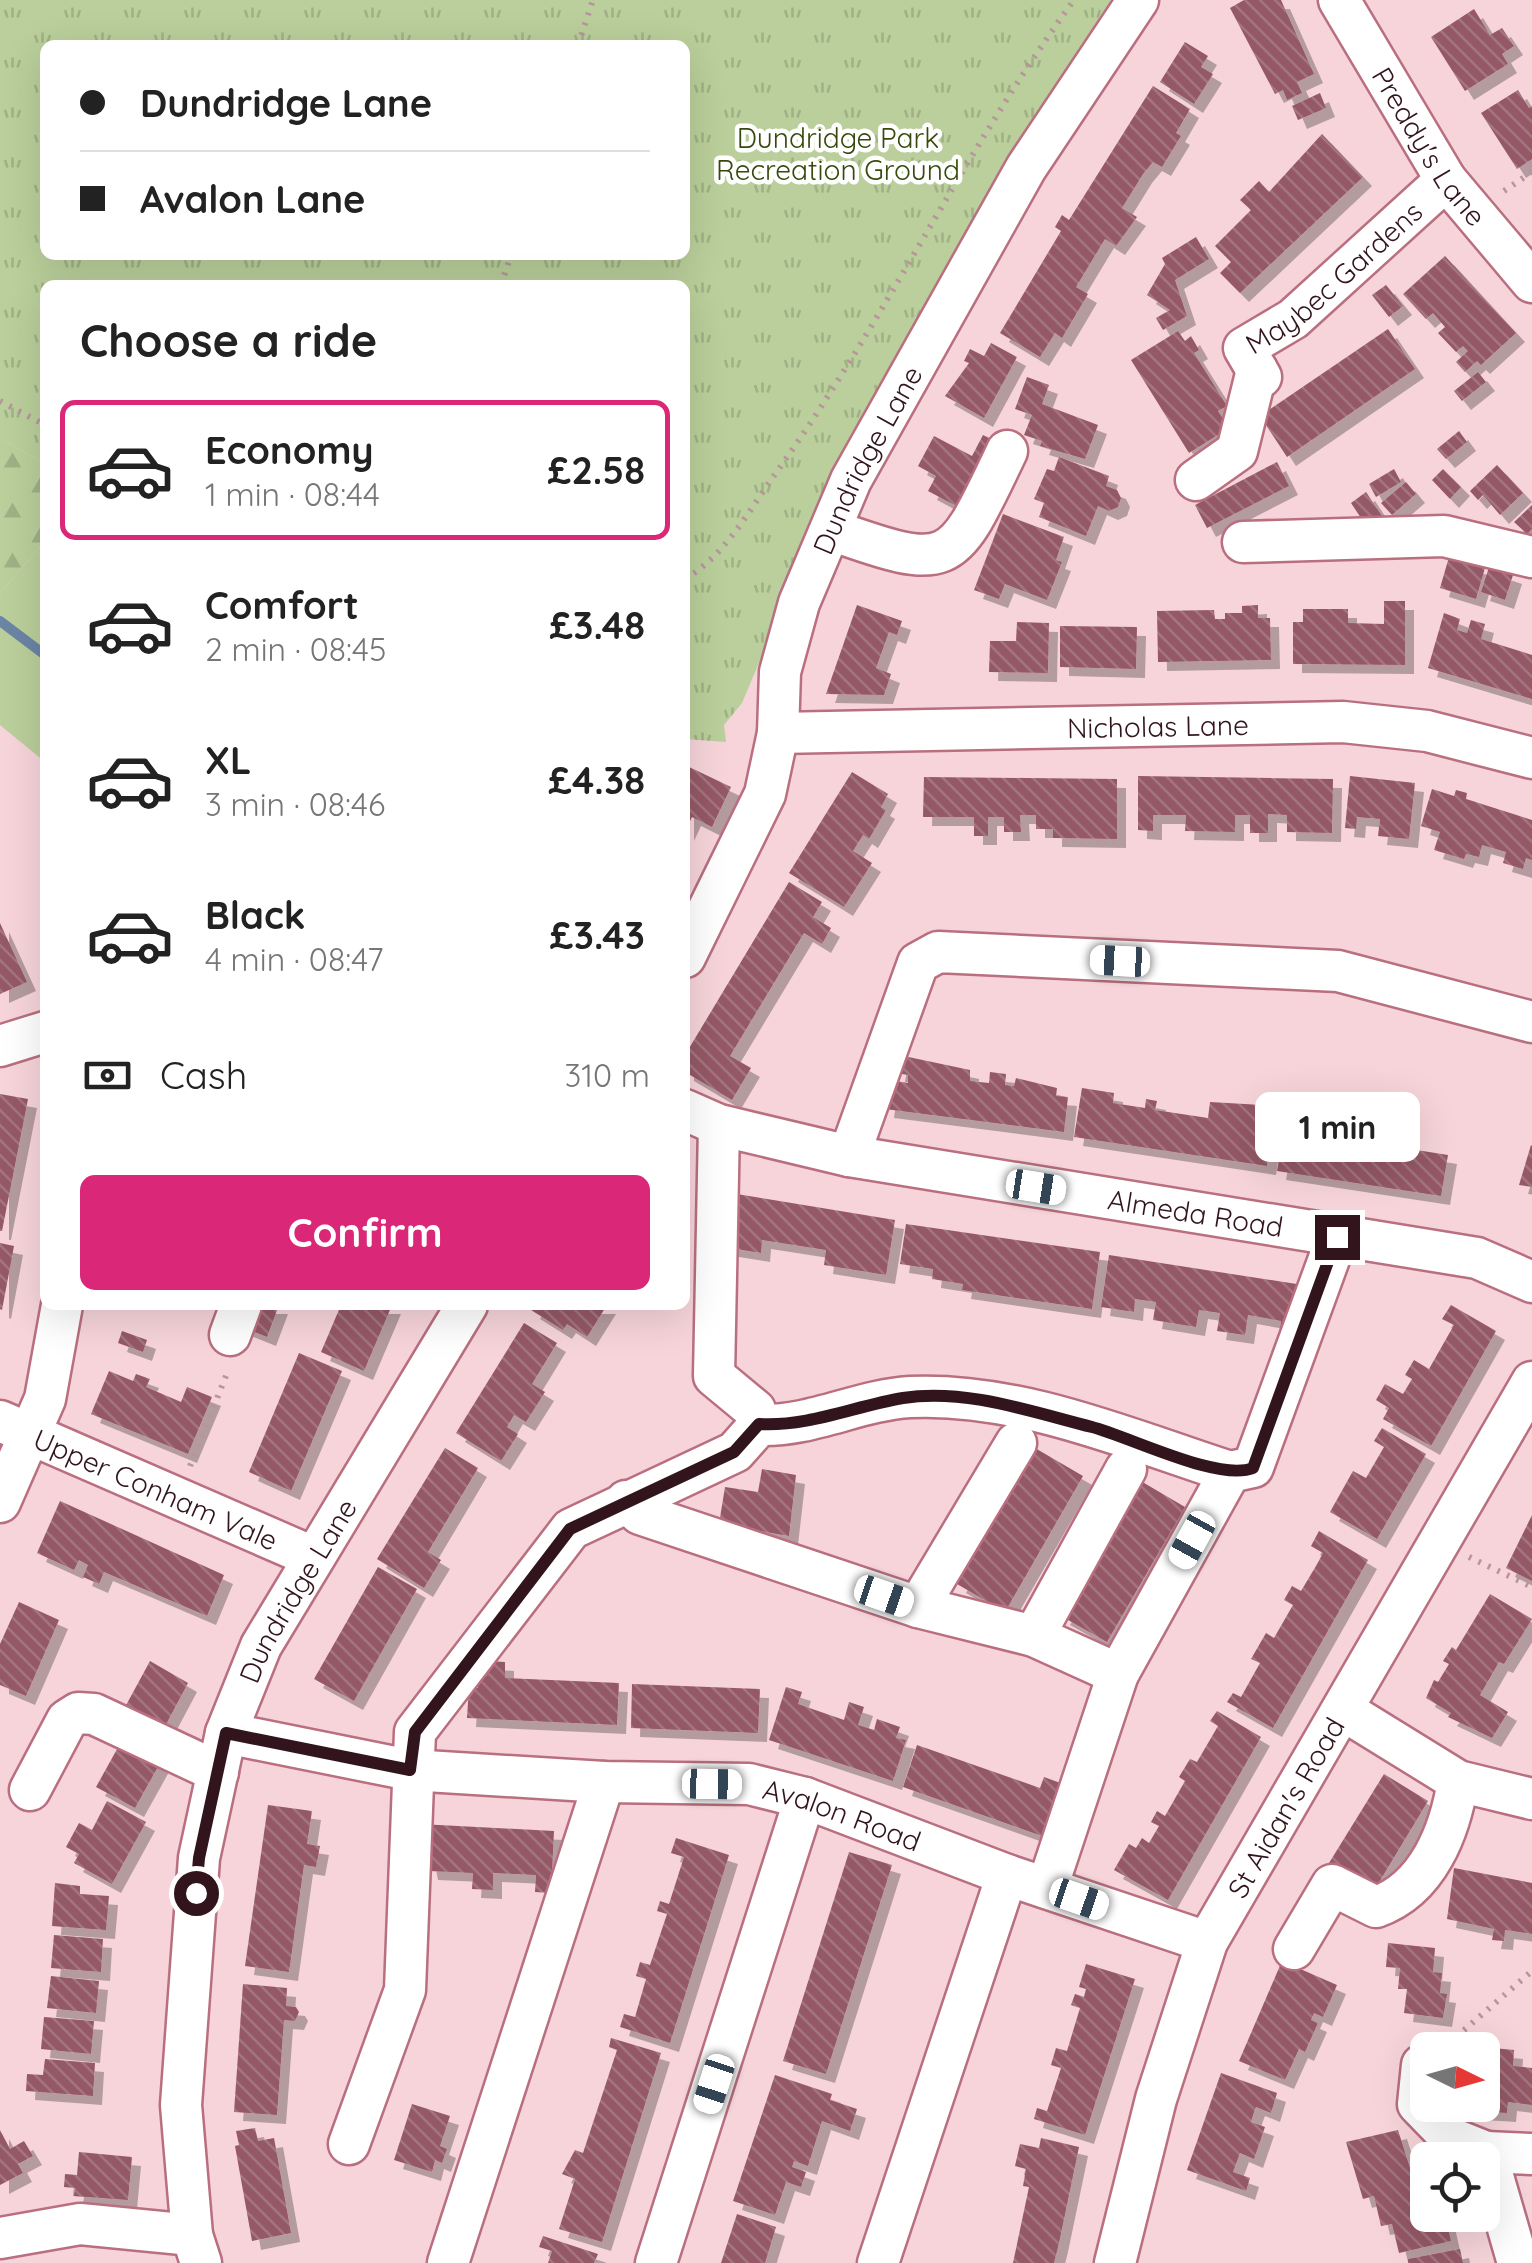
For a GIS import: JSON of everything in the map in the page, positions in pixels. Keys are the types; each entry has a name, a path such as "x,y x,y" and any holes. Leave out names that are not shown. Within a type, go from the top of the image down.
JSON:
{"street":[{"name":"Dundridge Lane","path":"690,947 764,794 778,733 780,672 800,603 851,480 1026,168 1138,0"},
{"name":"Preddy's Lane","path":"1339,0 1446,180 1532,282"},
{"name":"Maybec Gardens","path":"1196,480 1236,451 1247,355 1293,319 1446,180"},
{"path":"830,530 917,557 941,555 964,535 1007,451"},
{"path":"1243,542 1444,536 1532,556"},
{"name":"Nicholas Lane","path":"778,733 1343,722 1428,731 1532,758"},
{"path":"848,1156 918,963 938,952 1338,970 1532,1022"},
{"path":"0,1046 40,1034"},
{"path":"702,1118 714,1376 755,1410 759,1424"},
{"name":"Almeda Road","path":"702,1118 848,1156 1477,1258 1532,1282"},
{"path":"759,1424 784,1426 906,1398 972,1398 1096,1428 1230,1472 1253,1468 1337,1237"},
{"path":"0,1502 16,1430 46,1399 61,1310"},
{"name":"Dundridge Lane","path":"197,2249 182,2104 199,1858 226,1733 261,1646 464,1310"},
{"name":"St Aidan's Road","path":"1114,2263 1156,2099 1207,1942 1532,1382"},
{"path":"349,2144 404,1990 410,1770 415,1732 570,1529 734,1452 759,1424"},
{"name":"Upper Conham Vale","path":"16,1430 313,1557"},
{"path":"918,1607 1016,1443"},
{"path":"1034,1636 1126,1470"},
{"path":"1047,1888 1118,1674 1230,1472"},
{"path":"626,1501 640,1514 918,1607 1034,1636 1118,1674"},
{"path":"1343,1710 1458,1781 1532,1799"},
{"path":"30,1790 67,1720 78,1713 94,1714 218,1772"},
{"name":"Avalon Road","path":"226,1733 410,1770 604,1782 749,1784 805,1798 1047,1888 1207,1942"},
{"path":"1294,1949 1332,1885 1376,1906 1399,1899 1428,1865 1452,1816 1458,1781"},
{"path":"448,2263 604,1782"},
{"path":"656,2263 805,1798"},
{"path":"878,2263 1008,1874"},
{"path":"1435,2122 1451,2138 1461,2142"},
{"path":"1500,2153 1532,2154"},
{"path":"1500,2201 1518,2263"},
{"path":"0,2238 80,2224 197,2249"}],"path":[{"path":"580,40 593,0"},
{"path":"690,577 711,564 810,427 1015,81 1074,0"},
{"path":"0,401 40,422"},
{"path":"176,1499 230,1369 236,1320"},
{"path":"1440,1544 1532,1587"},
{"path":"1462,2032 1532,1971"}],"green space":[{"name":"Dundridge Park Recreation Ground","path":"0,0 1111,0 1006,160 828,499 742,703 724,725 726,742 690,739 690,280 40,280 40,461 0,438"},
{"path":"0,438 40,461 40,547 0,593"},
{"path":"40,547 40,758 0,725 0,593"}],"building":[{"path":"1244,0 1281,0 1314,74 1297,82 1302,93 1287,100 1283,90 1275,94 1230,8"},
{"path":"1474,9 1490,35 1502,28 1514,46 1502,54 1508,64 1465,91 1431,37"},
{"path":"1185,42 1208,56 1201,67 1213,74 1194,104 1160,82"},
{"path":"1153,86 1190,109 1176,133 1181,136 1162,167 1153,162 1143,174 1122,208 1137,217 1116,246 1105,239 1076,287 1088,294 1062,338 1055,333 1040,357 1000,333 1061,231 1055,227 1062,215 1069,220"},
{"path":"1518,90 1529,108 1532,106 1532,159 1517,169 1481,113"},
{"path":"1320,93 1326,108 1298,120 1292,106"},
{"path":"1322,134 1363,177 1240,293 1220,273 1231,262 1215,246 1251,210 1240,200 1259,181 1269,192"},
{"path":"1196,237 1209,259 1175,280 1187,316 1163,330 1156,318 1170,310 1147,295 1165,264 1162,258"},
{"path":"1445,256 1516,333 1481,365 1477,361 1465,372 1456,362 1468,351 1463,346 1456,352 1438,333 1445,327 1433,313 1426,319 1403,294"},
{"path":"1386,285 1403,306 1389,317 1372,295"},
{"path":"1388,329 1415,369 1287,457 1260,416"},
{"path":"1178,331 1185,341 1191,336 1199,350 1194,353 1227,406 1218,411 1229,428 1189,453 1131,360"},
{"path":"991,343 1017,357 984,418 945,396 969,363 964,361 970,349 984,356"},
{"path":"1478,372 1486,382 1462,401 1454,391"},
{"path":"1027,377 1049,385 1042,404 1098,425 1085,459 1040,446 1042,441 1024,435 1032,415 1015,409"},
{"path":"1459,431 1467,442 1446,459 1437,449"},
{"path":"983,435 991,439 991,451 960,508 928,491 936,476 918,466 934,436 972,456"},
{"path":"1059,457 1109,476 1106,486 1117,490 1121,498 1118,507 1109,511 1098,506 1086,536 1039,517 1044,503 1034,499 1047,469 1054,471"},
{"path":"1277,462 1289,486 1207,528 1195,505"},
{"path":"1497,465 1523,493 1500,515 1483,495 1478,500 1470,491"},
{"path":"1394,469 1401,482 1376,497 1369,484"},
{"path":"1443,469 1461,487 1450,499 1432,480"},
{"path":"1406,482 1416,494 1392,515 1381,503"},
{"path":"1366,492 1384,519 1369,530 1351,503"},
{"path":"1532,505 1532,529 1527,534 1514,522"},
{"path":"1003,514 1064,537 1056,560 1062,562 1047,600 1005,584 999,599 974,590"},
{"path":"1449,557 1485,568 1476,599 1440,588"},
{"path":"1489,567 1513,575 1505,600 1481,592"},
{"path":"1384,601 1405,601 1405,665 1293,664 1293,622 1303,622 1303,609 1348,609 1348,623 1384,624"},
{"path":"857,605 902,621 897,635 889,632 876,668 891,674 884,695 826,694"},
{"path":"1258,605 1258,618 1270,618 1271,660 1158,662 1157,611 1214,610 1215,619 1225,619 1225,613 1242,613 1242,606"},
{"path":"1444,613 1460,619 1457,630 1467,633 1471,620 1485,624 1481,639 1532,655 1532,699 1428,668"},
{"path":"1017,622 1049,623 1048,673 989,672 990,641 1016,641"},
{"path":"1060,626 1137,627 1136,669 1060,667"},
{"path":"690,767 731,787 712,827 692,817 690,821"},
{"path":"852,772 888,794 881,807 886,810 869,839 863,835 853,851 872,863 844,907 789,873"},
{"path":"1138,776 1333,779 1332,833 1287,832 1287,815 1268,814 1268,833 1250,833 1250,815 1235,815 1235,832 1185,831 1186,815 1153,815 1153,831 1138,830"},
{"path":"1350,776 1415,783 1409,839 1378,836 1380,819 1357,817 1356,829 1345,828"},
{"path":"924,777 1117,779 1117,839 1053,838 1053,829 1036,829 1036,815 1020,815 1021,832 1004,832 1004,817 988,817 988,836 974,836 974,817 923,817"},
{"path":"1432,789 1454,796 1456,790 1467,793 1466,799 1532,820 1532,860 1526,858 1523,869 1503,863 1506,852 1482,845 1479,857 1466,854 1464,859 1434,850 1440,832 1421,826"},
{"path":"789,882 822,902 813,917 831,928 822,944 804,933 730,1056 751,1068 732,1100 690,1075 690,1047"},
{"path":"0,923 27,982 0,994"},
{"path":"899,1055 970,1070 970,1081 989,1083 990,1072 1006,1074 1005,1085 1014,1086 1016,1078 1057,1088 1056,1096 1068,1097 1064,1132 885,1109 889,1080 908,1083 908,1075 896,1073"},
{"path":"1082,1088 1114,1093 1113,1103 1145,1108 1146,1099 1157,1101 1155,1110 1208,1118 1210,1102 1262,1105 1261,1112 1275,1115 1267,1166 1074,1137"},
{"path":"0,1094 28,1099 2,1231 0,1231"},
{"path":"1286,1119 1316,1123 1315,1134 1348,1139 1350,1123 1363,1125 1360,1141 1448,1155 1441,1196 1277,1171"},
{"path":"1532,1146 1532,1187 1519,1185"},
{"path":"737,1194 895,1220 886,1275 824,1265 826,1250 762,1240 761,1253 724,1247"},
{"path":"906,1224 1100,1252 1092,1309 962,1290 963,1284 932,1279 933,1269 900,1264"},
{"path":"0,1243 14,1246 2,1310 0,1309"},
{"path":"1109,1255 1303,1285 1278,1341 1281,1321 1248,1315 1245,1335 1217,1331 1220,1313 1199,1310 1196,1327 1153,1320 1156,1302 1135,1299 1134,1312 1101,1307"},
{"path":"1451,1305 1496,1331 1431,1446 1383,1419 1389,1408 1376,1400 1385,1384 1403,1394 1412,1379 1405,1375 1414,1360 1429,1369 1454,1325 1442,1319"},
{"path":"249,1310 277,1310 267,1337 242,1327"},
{"path":"339,1310 390,1310 364,1371 321,1352"},
{"path":"531,1310 604,1310 587,1337 567,1324 563,1330"},
{"path":"524,1323 557,1343 532,1384 545,1392 526,1422 514,1415 507,1427 518,1434 501,1461 456,1433"},
{"path":"122,1331 147,1340 143,1352 118,1343"},
{"path":"299,1353 342,1371 291,1491 249,1472"},
{"path":"109,1371 133,1381 136,1374 150,1379 146,1387 181,1402 187,1387 212,1397 188,1454 91,1414"},
{"path":"1382,1428 1426,1454 1377,1539 1330,1512 1353,1471 1366,1478 1384,1447 1374,1441"},
{"path":"445,1448 478,1468 428,1552 441,1560 424,1588 377,1559"},
{"path":"1035,1448 1083,1476 1005,1612 957,1584"},
{"path":"762,1469 796,1475 789,1536 719,1524 725,1487 758,1492"},
{"path":"1139,1480 1185,1507 1107,1642 1061,1616"},
{"path":"60,1501 224,1575 207,1616 104,1572 99,1584 83,1577 88,1565 79,1560 74,1570 37,1553"},
{"path":"1532,1515 1532,1581 1506,1568"},
{"path":"1319,1531 1368,1560 1273,1728 1227,1702 1233,1693 1241,1697 1260,1663 1251,1659 1266,1633 1274,1638 1293,1605 1284,1600 1292,1586 1301,1591 1323,1553 1311,1546"},
{"path":"378,1567 417,1589 354,1701 314,1679"},
{"path":"1490,1594 1532,1619 1480,1695 1508,1712 1492,1738 1448,1717 1451,1713 1426,1698 1434,1680 1438,1682 1449,1664 1443,1661 1452,1647 1456,1650"},
{"path":"19,1602 59,1620 26,1696 0,1685 0,1644"},
{"path":"150,1661 188,1683 163,1730 124,1709"},
{"path":"487,1661 505,1662 505,1678 619,1683 617,1725 467,1718 469,1687 478,1688 478,1676 487,1676"},
{"path":"632,1684 760,1689 758,1733 631,1728"},
{"path":"786,1687 802,1692 798,1704 844,1720 849,1702 864,1707 858,1725 874,1730 877,1719 900,1727 896,1738 906,1740 893,1781 769,1740"},
{"path":"1217,1711 1261,1737 1168,1900 1114,1870 1129,1844 1136,1848 1142,1838 1149,1843 1159,1826 1151,1822 1157,1811 1165,1816 1185,1781 1179,1777 1190,1759 1197,1762 1218,1726 1210,1721"},
{"path":"121,1742 160,1763 135,1808 96,1787"},
{"path":"917,1745 1040,1788 1044,1777 1074,1788 1056,1841 903,1787"},
{"path":"1384,1774 1428,1801 1378,1884 1384,1887 1380,1895 1329,1863"},
{"path":"107,1801 146,1822 112,1884 74,1863 79,1854 66,1847 79,1823 92,1830"},
{"path":"268,1805 312,1811 307,1844 320,1846 316,1867 304,1865 289,1972 245,1966"},
{"path":"420,1824 554,1831 551,1893 535,1892 536,1875 493,1873 493,1890 472,1889 473,1873 429,1871"},
{"path":"676,1838 729,1855 670,2043 620,2027 624,2014 635,2017 646,1979 636,1976 640,1962 650,1965 667,1914 657,1911 660,1901 669,1904 684,1857 671,1853"},
{"path":"849,1852 892,1865 826,2074 783,2061"},
{"path":"1454,1868 1532,1883 1532,1934 1505,1930 1504,1941 1492,1940 1494,1929 1447,1919"},
{"path":"55,1883 80,1886 80,1894 109,1896 106,1930 52,1926"},
{"path":"54,1935 103,1939 101,1972 51,1968"},
{"path":"1388,1943 1435,1948 1433,1972 1442,1973 1440,1993 1447,1994 1443,2018 1404,2013 1407,1989 1398,1989 1400,1968 1386,1967"},
{"path":"1282,1961 1337,1985 1323,2017 1314,2013 1311,2020 1318,2023 1305,2052 1299,2049 1285,2080 1239,2061"},
{"path":"1086,1964 1135,1979 1085,2135 1034,2119 1037,2108 1047,2111 1061,2068 1051,2065 1056,2048 1067,2051 1080,2008 1071,2005 1075,1994 1084,1997 1086,1989 1079,1987"},
{"path":"51,1976 99,1981 96,2013 47,2008"},
{"path":"243,1984 287,1988 286,2006 296,2007 299,2012 295,2021 284,2020 277,2115 234,2112"},
{"path":"44,2017 94,2021 91,2054 41,2049"},
{"path":"611,2038 661,2053 602,2242 559,2229 575,2179 562,2174 575,2150 583,2153 617,2050 609,2047"},
{"path":"1500,2049 1514,2050 1513,2066 1532,2068 1532,2105 1508,2102 1507,2113 1500,2113"},
{"path":"45,2059 95,2063 93,2096 26,2091 27,2074 43,2075"},
{"path":"1221,2073 1277,2093 1271,2113 1256,2107 1254,2112 1251,2122 1265,2127 1254,2159 1240,2153 1233,2172 1250,2178 1246,2191 1187,2170"},
{"path":"775,2075 832,2094 830,2100 857,2109 850,2131 822,2121 808,2166 794,2161 792,2167 806,2172 801,2187 786,2182 775,2215 733,2201"},
{"path":"412,2104 450,2116 440,2146 447,2149 442,2163 435,2160 432,2172 394,2160"},
{"path":"255,2128 258,2141 274,2138 291,2233 252,2241 235,2146 239,2145 236,2131"},
{"path":"0,2130 10,2149 24,2141 33,2156 18,2164 23,2173 0,2185"},
{"path":"1398,2130 1410,2168 1410,2232 1449,2232 1451,2241 1399,2253 1392,2224 1381,2226 1374,2196 1363,2199 1346,2142"},
{"path":"1041,2138 1079,2147 1059,2243 1054,2263 1013,2263 1029,2187 1023,2186 1026,2169 1015,2166 1020,2144 1039,2148"},
{"path":"79,2152 132,2157 128,2200 74,2196 75,2188 64,2187 65,2174 77,2175"},
{"path":"737,2214 776,2227 765,2263 721,2263"},
{"path":"543,2236 598,2254 594,2263 548,2263 552,2251 539,2247"},
{"path":"1460,2249 1463,2263 1408,2263 1408,2259"}],"waterway":[{"path":"0,621 40,651"}],"route":[{"path":"196,1893 199,1858 226,1733 410,1770 415,1732 570,1529 734,1452 759,1424 784,1426 906,1398 972,1398 1096,1428 1230,1472 1253,1468 1337,1237"}]}
